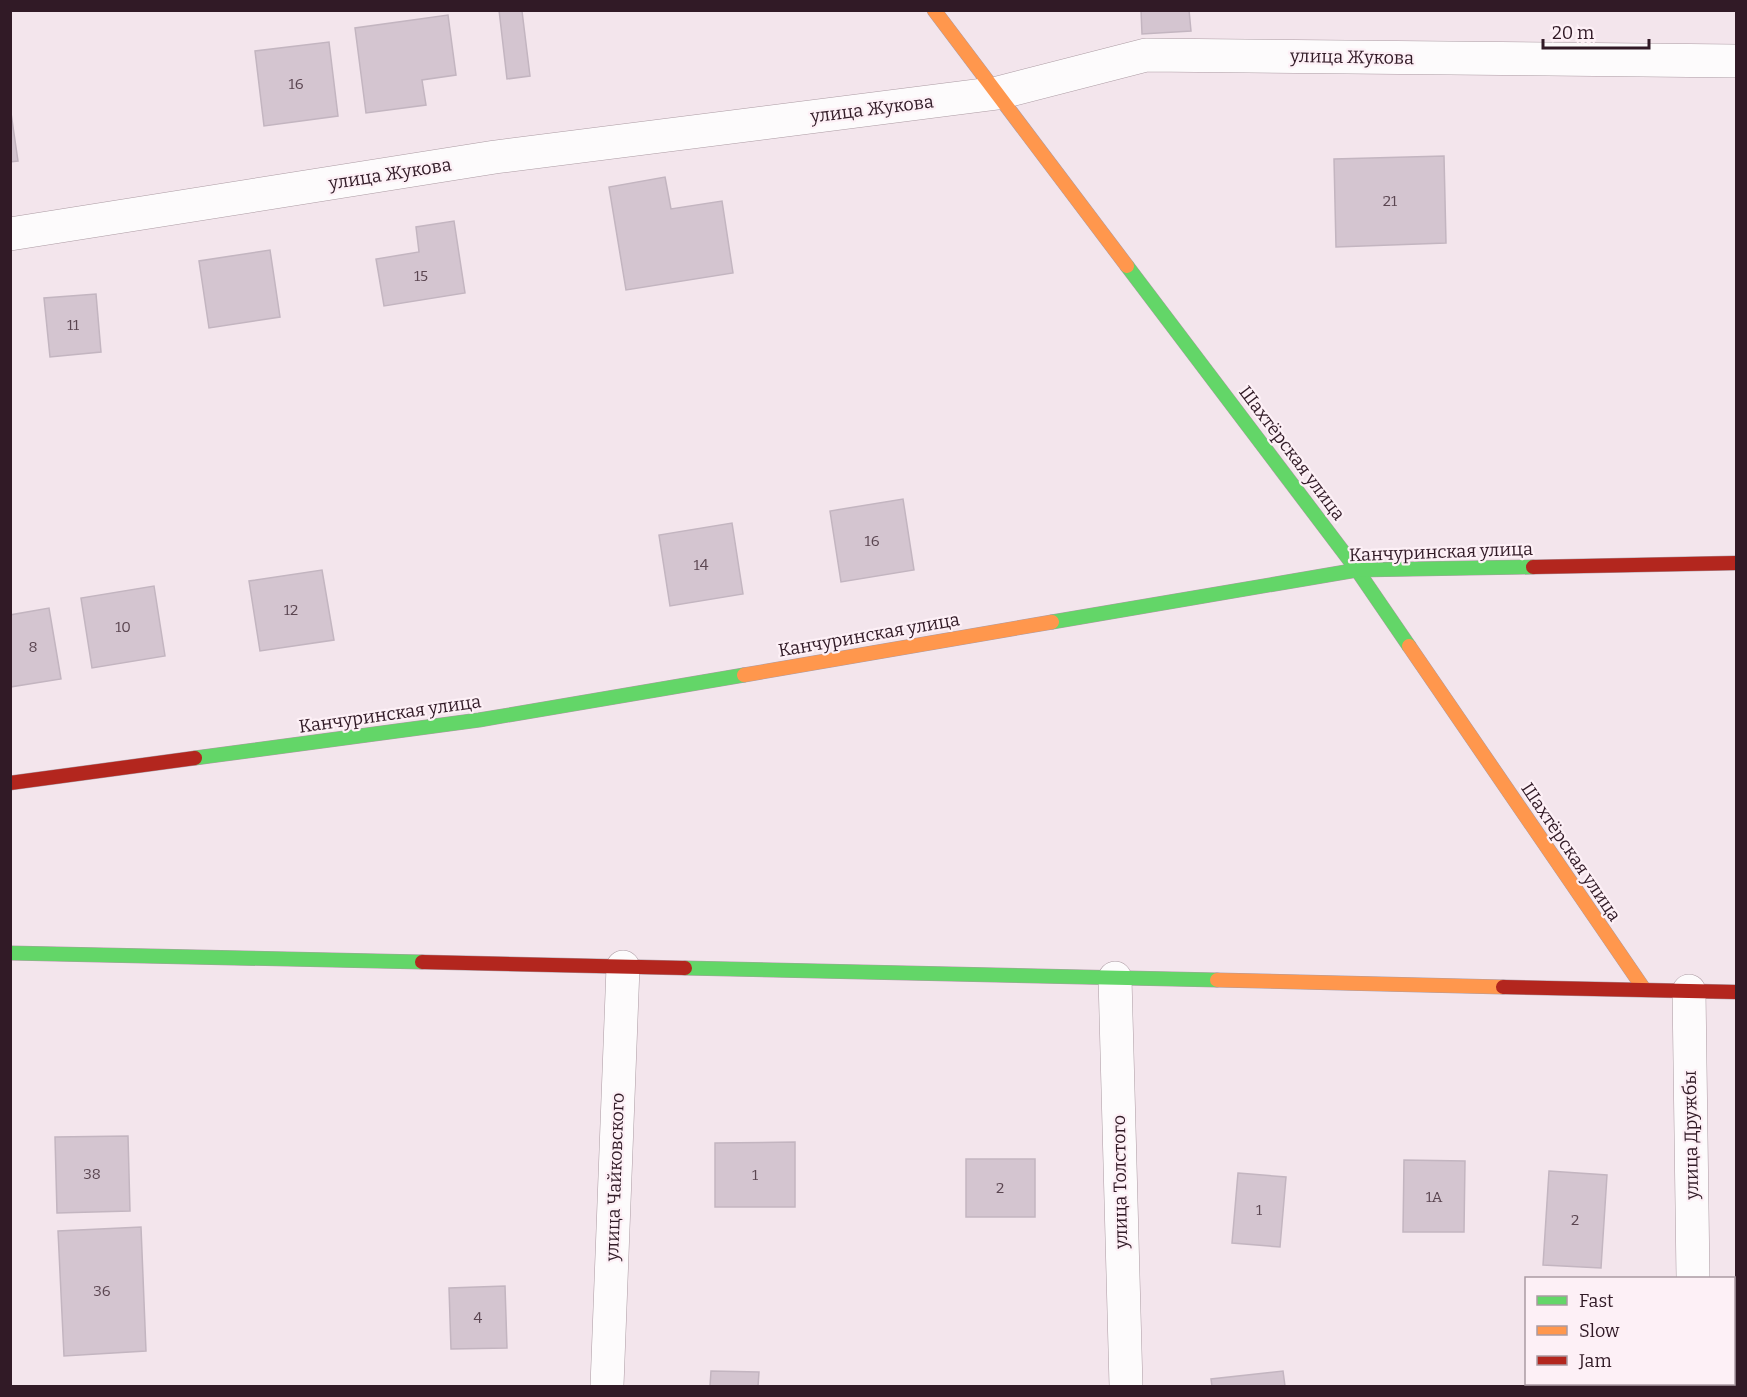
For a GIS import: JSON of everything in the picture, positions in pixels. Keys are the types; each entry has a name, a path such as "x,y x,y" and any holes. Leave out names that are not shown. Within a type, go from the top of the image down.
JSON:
{"street":[{"name":"Шахтёрская улица","path":"934,10 1357,570 1644,989"},
{"name":"улица Жукова","path":"10,234 495,157 998,93 1146,55 1737,60"},
{"name":"Канчуринская улица","path":"10,783 479,720 1357,570 1737,563"},
{"path":"10,954 1737,992"},
{"name":"улица Чайковского","path":"607,1386 623,967"},
{"name":"улица Толстого","path":"1115,978 1126,1386"},
{"name":"улица Дружбы","path":"1689,990 1693,1277"}],"building":[{"path":"499,10 524,10 522,11 530,76 507,79"},
{"path":"1141,10 1189,10 1191,31 1142,34"},
{"path":"448,15 456,75 422,80 426,105 366,113 355,28"},
{"path":"329,42 338,116 264,126 255,51"},
{"path":"10,106 18,161 10,162"},
{"path":"1444,156 1446,243 1336,247 1334,159"},
{"path":"665,177 671,209 722,201 733,273 626,290 609,187"},
{"path":"454,221 465,293 384,306 376,259 419,252 416,227"},
{"path":"270,250 280,317 209,328 199,261"},
{"path":"96,294 101,352 50,357 44,298"},
{"path":"903,499 914,570 841,582 830,511"},
{"path":"732,523 743,594 670,606 659,535"},
{"path":"322,570 334,640 260,651 249,581"},
{"path":"154,586 165,656 92,668 81,598"},
{"path":"49,608 61,679 10,687 10,615"},
{"path":"128,1136 130,1211 57,1213 55,1137"},
{"path":"795,1142 795,1207 715,1207 715,1143"},
{"path":"966,1159 1035,1159 1035,1217 966,1217"},
{"path":"1404,1160 1465,1161 1464,1232 1403,1232"},
{"path":"1549,1171 1607,1175 1601,1268 1543,1265"},
{"path":"1238,1173 1286,1177 1280,1247 1232,1243"},
{"path":"141,1227 146,1351 64,1356 58,1231"},
{"path":"505,1286 507,1348 451,1349 449,1288"},
{"path":"711,1371 759,1372 758,1386 710,1386"},
{"path":"1283,1371 1285,1386 1212,1386 1211,1379"}],"traffic: fast":[{"path":"1127,266 1357,570 1409,646"},
{"path":"1052,622 1357,570 1533,567"},
{"path":"195,758 479,720 744,675"},
{"path":"10,953 422,962"},
{"path":"685,968 1217,980"}],"traffic: slow":[{"path":"934,10 1127,266"},
{"path":"744,675 1052,622"},
{"path":"1409,646 1644,989"},
{"path":"1217,980 1503,987"}],"traffic: jam":[{"path":"1533,567 1736,563"},
{"path":"10,783 195,758"},
{"path":"422,962 685,968"},
{"path":"1503,987 1736,992"}]}
